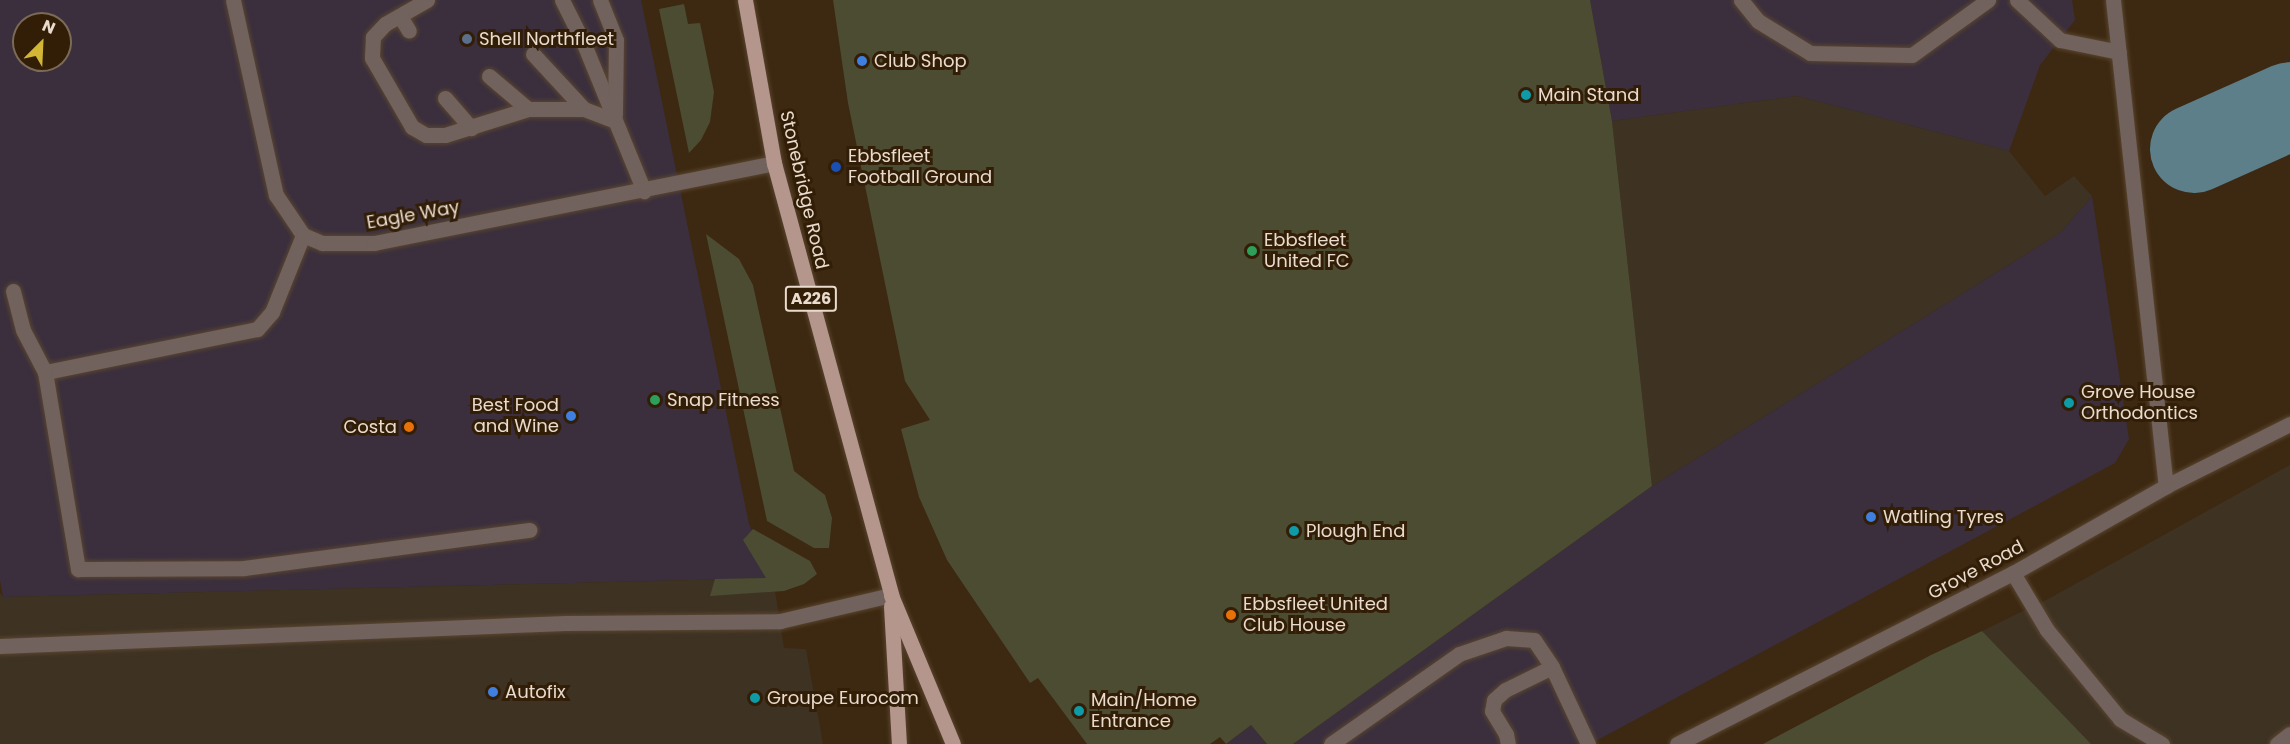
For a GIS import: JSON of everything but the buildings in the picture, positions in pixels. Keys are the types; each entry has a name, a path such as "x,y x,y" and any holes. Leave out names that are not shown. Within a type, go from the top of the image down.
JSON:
{"main road":[{"name":"Stonebridge Road","path":"746,0 774,163 891,595 953,744"},
{"name":"Stonebridge Road","path":"891,595 898,744"}],"street":[{"path":"45,372 257,329 272,312 303,235 276,195 233,0"},
{"path":"427,0 385,24 373,37 372,58 412,127 426,135 445,135 528,109 584,109 615,121"},
{"path":"562,0 644,191"},
{"path":"600,0 616,40 615,121"},
{"path":"1741,0 1758,21 1810,53 1912,55 1989,0"},
{"path":"2017,0 2060,40 2119,52"},
{"path":"2113,0 2166,486"},
{"path":"400,16 409,31"},
{"path":"533,54 584,109"},
{"path":"489,76 528,109"},
{"path":"445,98 471,128"},
{"name":"Eagle Way","path":"303,235 322,243 374,243 644,191 774,163"},
{"path":"13,291 23,330 45,372 78,569 244,568 529,530"},
{"name":"Grove Road","path":"1677,744 2013,573 2166,486 2290,424"},
{"path":"2013,573 2047,630 2120,719 2162,744"},
{"path":"0,646 566,623 780,621 891,595"},
{"path":"1331,744 1459,654 1506,638 1534,640 1552,667 1588,744"},
{"path":"1508,744 1506,734 1492,711 1494,700 1505,690 1552,667"},
{"path":"2277,744 2290,734"}],"shaded area":[{"path":"0,0 641,0 749,524 773,578 3,597 0,580"},
{"path":"1590,0 2072,0 2075,20 2040,65 2009,151 1797,96 1612,121"},
{"path":"1797,96 2009,151 2045,196 2074,176 2092,196 2060,233 1652,486 1612,121"},
{"path":"2092,196 2129,439 2115,463 1590,744 1293,744 1652,486 2060,233"},
{"path":"2290,465 2290,744 2077,744 1982,631 2050,598"},
{"path":"773,578 784,648 806,649 823,744 0,744 0,593 3,597"},
{"path":"1251,725 1267,744 1226,744"}],"green space":[{"name":"Ebbsfleet United FC","path":"833,0 1590,0 1612,121 1652,486 1293,744 1267,744 1251,725 1226,744 1220,737 1210,744 1087,744 1038,678 1030,683 947,560 919,497 901,429 930,420 905,381 848,103"},
{"path":"684,4 688,24 700,23 714,92 710,122 701,140 689,153 659,9"},
{"path":"706,234 739,259 753,285 794,471 825,495 832,518 829,548 814,548 767,521"},
{"path":"753,529 810,561 817,574 804,584 784,591 710,596 715,579 766,578 743,540"},
{"path":"1982,631 2091,744 1763,744 1931,655"}],"waterway":[{"path":"2194,149 2290,106"}],"place":[{"name":"Shell Northfleet","path":"467,39"},
{"name":"Club Shop","path":"862,61"},
{"name":"Main Stand","path":"1526,95"},
{"name":"Ebbsfleet Football Ground","path":"836,167"},
{"name":"Ebbsfleet United FC","path":"1252,251"},
{"name":"Snap Fitness","path":"655,400"},
{"name":"Grove House Orthodontics","path":"2069,403"},
{"name":"Best Food and Wine","path":"571,416"},
{"name":"Costa","path":"409,427"},
{"name":"Watling Tyres","path":"1871,517"},
{"name":"Plough End","path":"1294,531"},
{"name":"Ebbsfleet United Club House","path":"1231,615"},
{"name":"Autofix","path":"493,692"},
{"name":"Groupe Eurocom","path":"755,698"},
{"name":"Main/Home Entrance","path":"1079,711"}]}
